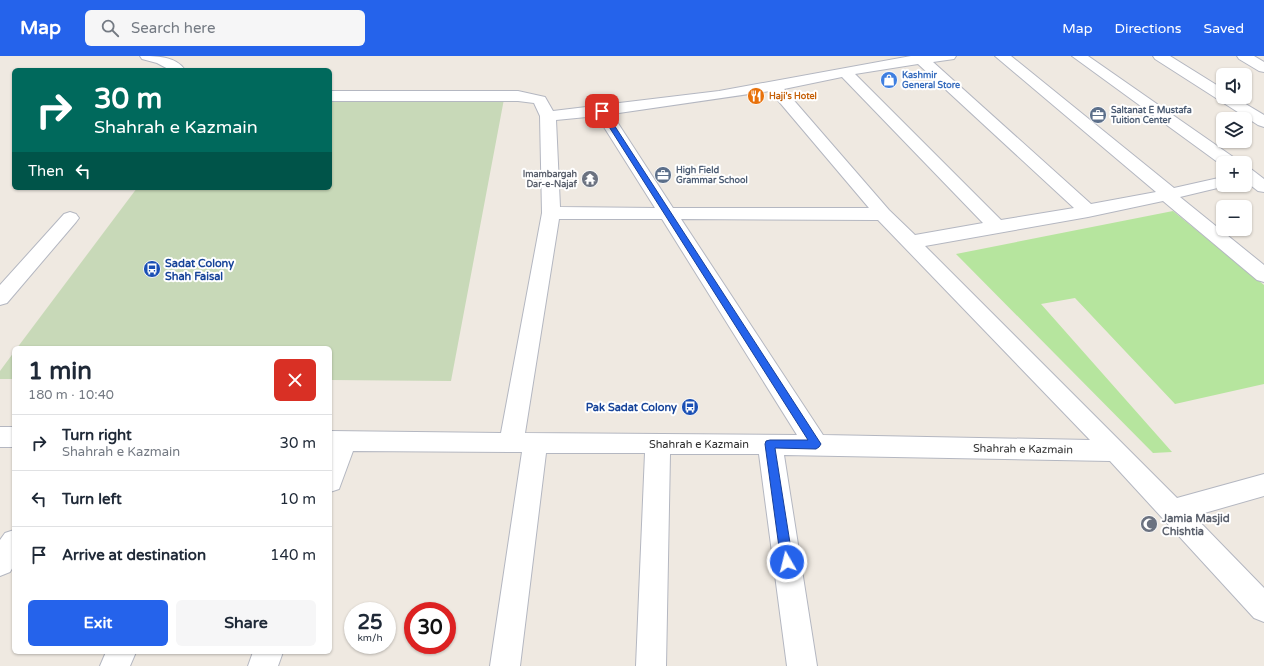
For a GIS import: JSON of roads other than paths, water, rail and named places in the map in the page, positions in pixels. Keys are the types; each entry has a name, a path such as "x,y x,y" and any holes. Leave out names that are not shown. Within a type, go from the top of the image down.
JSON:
{"street":[{"path":"147,56 162,60 176,68"},
{"path":"548,116 632,108 773,86 846,73 920,57 949,56"},
{"path":"1002,56 1264,275"},
{"path":"1080,56 1220,156"},
{"path":"1160,56 1216,92"},
{"path":"1244,56 1264,68"},
{"path":"920,57 1088,211"},
{"path":"846,73 996,226"},
{"path":"773,86 883,214 1116,451 1264,608"},
{"path":"332,96 518,96 540,100 548,116 551,213 523,443 504,666"},
{"path":"1235,104 1264,122"},
{"path":"602,111 816,444"},
{"path":"1252,176 1264,187"},
{"path":"912,242 1088,211 1166,192 1216,183"},
{"path":"551,213 883,214"},
{"path":"0,298 70,218"},
{"path":"0,437 12,437"},
{"path":"332,470 337,441"},
{"name":"Shahrah e Kazmain","path":"337,441 816,444 1116,451"},
{"path":"651,666 658,444"},
{"path":"770,444 802,666"},
{"path":"1173,511 1264,485"},
{"path":"0,563 12,545"},
{"path":"114,666 121,654"},
{"path":"263,666 267,654"}],"place":[{"name":"Kashmir General Store","path":"889,80"},
{"name":"Haji's Hotel","path":"756,96"},
{"name":"Saltanat E Mustafa Tuition Center","path":"1098,115"},
{"name":"High Field Grammar School","path":"663,175"},
{"name":"Imambargah Dar-e-Najaf","path":"590,179"},
{"name":"Sadat Colony Shah Faisal","path":"152,269"},
{"name":"Pak Sadat Colony","path":"690,407"},
{"name":"Jamia Masjid Chishtia","path":"1149,524"}]}
